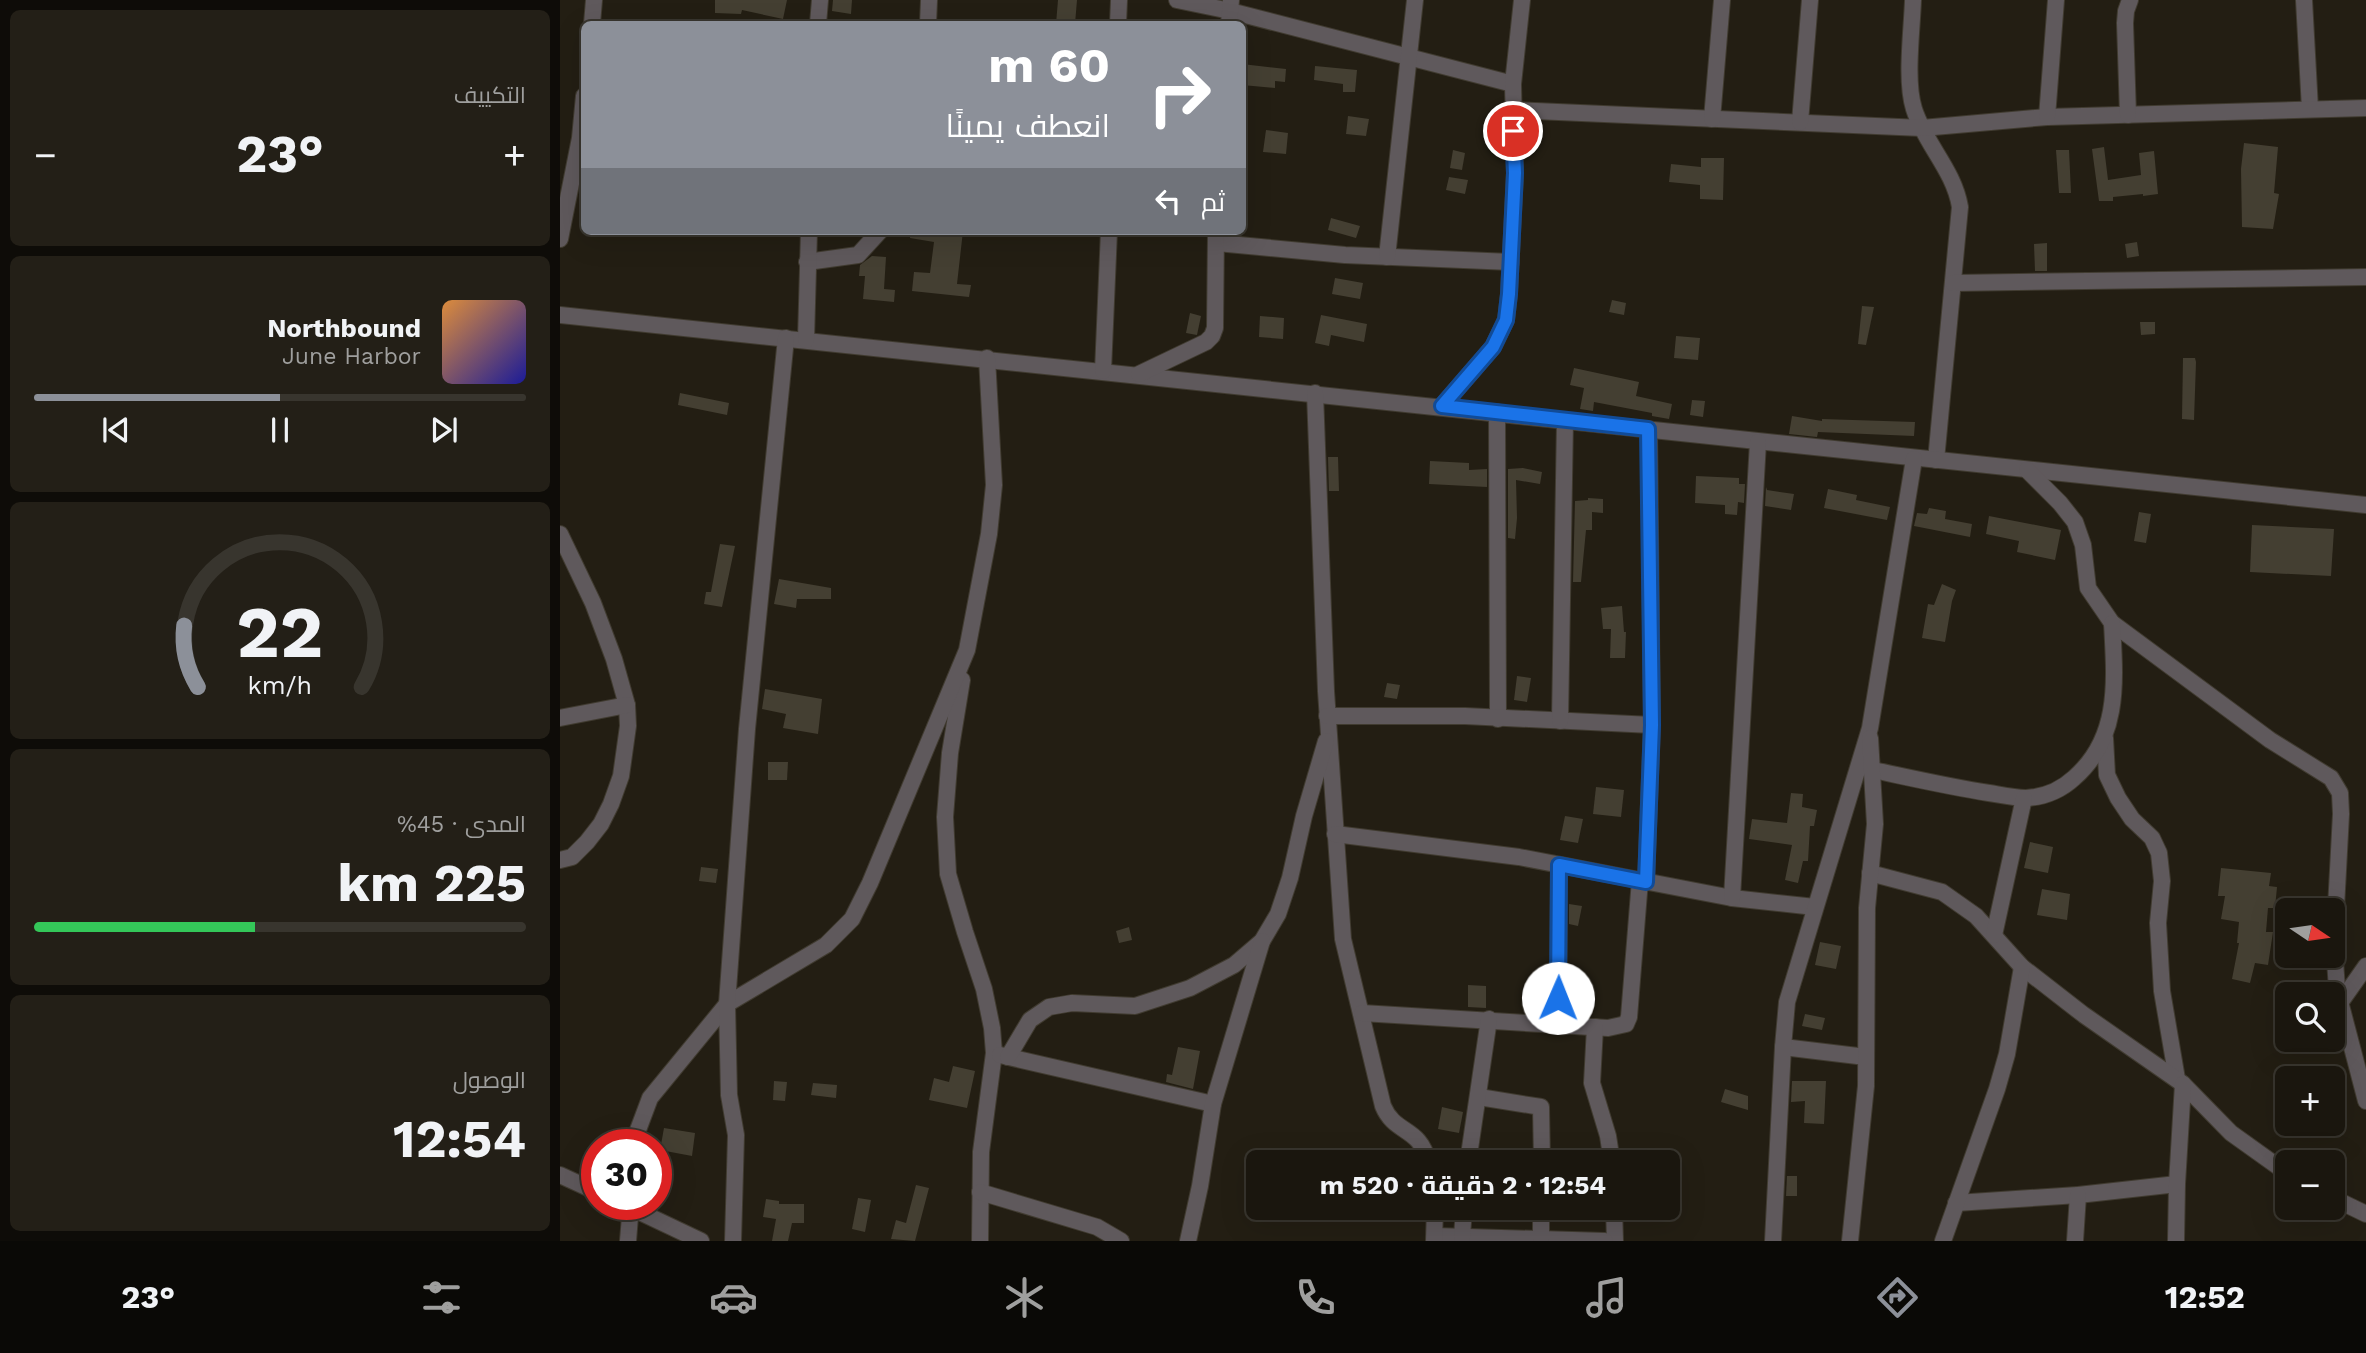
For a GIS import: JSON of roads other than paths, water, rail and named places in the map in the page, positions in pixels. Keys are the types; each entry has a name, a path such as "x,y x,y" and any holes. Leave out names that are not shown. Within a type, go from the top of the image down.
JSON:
{"street":[{"path":"592,21 594,0"},
{"path":"818,21 820,0"},
{"path":"928,21 929,0"},
{"path":"1118,21 1119,0"},
{"path":"1177,0 1513,84"},
{"path":"1387,257 1415,0"},
{"path":"1442,406 1493,347 1506,320 1515,173 1513,84 1522,0"},
{"path":"1712,118 1721,0"},
{"path":"1800,122 1810,0"},
{"path":"1913,0 1910,93 1914,111 1957,189 1960,207 1936,460"},
{"path":"2047,117 2056,0"},
{"path":"2128,115 2125,23 2130,0"},
{"path":"2305,0 2310,109"},
{"path":"1513,110 1922,128 2047,117 2366,108"},
{"path":"560,239 581,144"},
{"path":"806,340 809,235"},
{"path":"807,262 858,255 876,235"},
{"path":"1103,371 1109,235"},
{"path":"1137,375 1206,342 1212,336 1215,328 1216,237 1345,255 1511,262"},
{"path":"1953,283 2366,277"},
{"path":"560,315 2366,505"},
{"path":"733,1241 736,1135 729,1095 727,1004 747,729 786,338"},
{"path":"987,358 994,485 989,534 950,753 945,817 948,874 984,989 1001,1055"},
{"path":"1315,393 1327,716 1343,939 1388,1119 1420,1141 1425,1150"},
{"path":"1497,412 1497,719"},
{"path":"1560,721 1565,420"},
{"path":"1362,1013 1595,1027 1621,1027 1626,1024 1629,1017 1643,881 1652,725 1648,429"},
{"path":"1732,898 1758,442"},
{"path":"1773,1241 1787,1002 1870,728 1914,459"},
{"path":"2027,470 2075,522 2083,545 2088,588 2112,623 2270,740 2332,778 2340,793 2341,814 2334,945 2336,982"},
{"path":"560,534 593,603 614,659 627,705 628,726 621,776 601,824 572,856 560,860"},
{"path":"2112,623 2115,678 2105,738 2107,775 2132,819 2152,838 2159,853 2162,881 2158,923 2162,991 2180,1082 2176,1241"},
{"path":"638,1129 650,1098 727,1004 826,944 852,919 870,883 967,650"},
{"path":"560,718 627,705"},
{"path":"1327,716 1465,716 1652,725"},
{"path":"1850,1241 1866,1086 1867,908 1875,824 1870,728"},
{"path":"1188,1241 1213,1104 1262,941 1278,915 1290,878 1328,732"},
{"path":"1873,770 2024,798 2061,790 2089,765 2105,738"},
{"path":"1994,934 2024,798"},
{"path":"1335,834 1519,857 1732,898 1815,907"},
{"path":"1558,1024 1559,865"},
{"path":"1870,873 1942,892 1976,916 2022,967 2084,1015 2180,1082 2231,1133 2275,1164"},
{"path":"980,1241 981,1152 1001,1055 1030,1020 1049,1007 1072,1003 1135,1006 1190,988 1234,965 1262,941"},
{"path":"2345,996 2366,966"},
{"path":"1943,1241 1997,1089 2007,1054 2022,967"},
{"path":"1470,1150 1489,1019"},
{"path":"2345,1022 2366,1101"},
{"path":"1595,1027 1592,1083 1610,1150"},
{"path":"1783,1047 1866,1057"},
{"path":"1001,1055 1213,1104"},
{"path":"1479,1097 1541,1107 1542,1150"},
{"path":"560,1175 581,1185"},
{"path":"1956,1203 2078,1195 2177,1184"},
{"path":"980,1192 1097,1227 1121,1241"},
{"path":"2075,1241 2078,1195"},
{"path":"2345,1204 2366,1214"},
{"path":"628,1241 629,1220"},
{"path":"659,1220 701,1241"},
{"path":"1435,1220 1434,1238 1605,1241"},
{"path":"1462,1237 1463,1220"},
{"path":"1541,1220 1541,1240"},
{"path":"1614,1220 1615,1241"}]}
